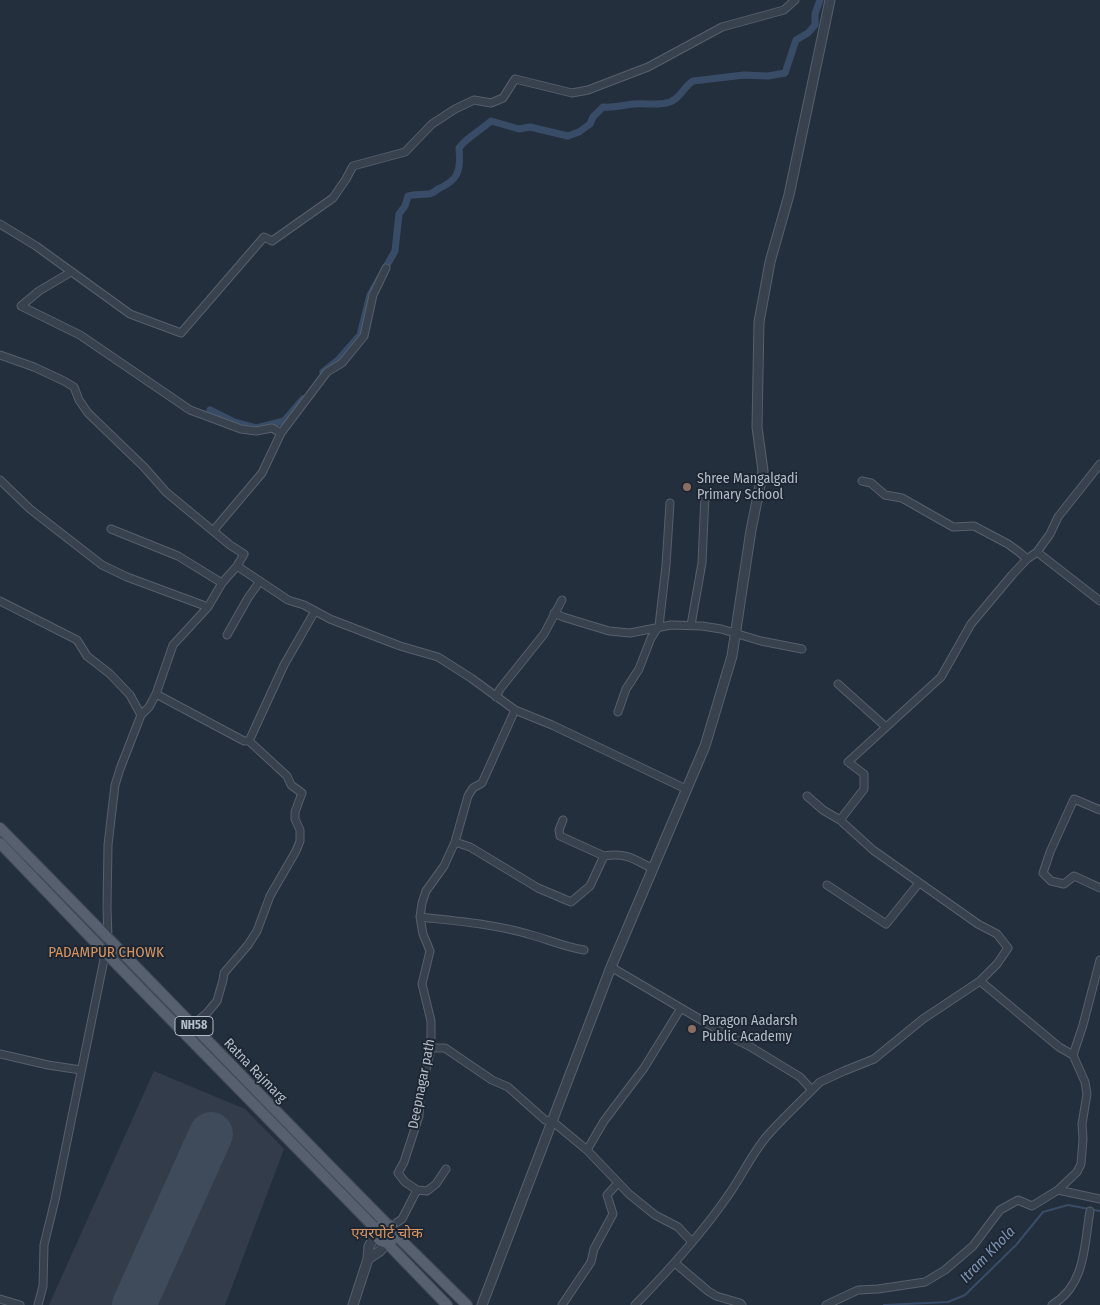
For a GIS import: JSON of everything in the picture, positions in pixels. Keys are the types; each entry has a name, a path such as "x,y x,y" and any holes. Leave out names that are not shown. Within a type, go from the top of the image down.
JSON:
{"main road":[{"name":"Ratna Rajmarg","path":"0,828 193,1025 261,1098 467,1305"},
{"name":"Ratna Rajmarg","path":"0,843 377,1232 381,1241 387,1243 447,1305"},
{"path":"377,1232 383,1224 392,1228 392,1240 387,1243"}],"street":[{"path":"0,224 36,246 130,314 181,333 264,237 272,241 333,198 353,166 405,152 432,124 455,109 474,100 490,103 503,98 515,79 572,93 588,90 648,68 722,27 784,10 795,0"},
{"path":"482,1305 611,967 705,746 732,656 750,530 763,471 757,427 759,322 770,262 790,195 830,0"},
{"path":"213,531 262,473 281,433 327,372 342,363 364,336 373,295 386,268"},
{"path":"71,272 39,291 21,306 80,335 190,410 241,429 256,431 272,428 281,433"},
{"path":"0,355 34,367 74,387 83,407 98,425 144,466 166,492 230,545 244,554 237,566 222,583 208,607 173,645 156,694 150,707 141,715 126,750 116,785 108,845 108,940 44,1246 43,1286 38,1305"},
{"path":"840,820 864,789 864,774 848,762 940,677 956,653 971,624 1026,559 1037,552 1050,534 1058,517 1100,464"},
{"path":"0,480 30,509 102,565 127,577 208,607"},
{"path":"862,481 871,483 885,494 902,498 953,527 974,526 1008,544 1020,552 1026,559"},
{"path":"691,625 702,563 705,496"},
{"path":"618,712 626,689 639,669 651,638 659,626 666,565 670,502"},
{"path":"111,530 178,556 222,583"},
{"path":"1037,552 1100,601"},
{"path":"237,566 288,600 304,605 330,619 400,646 438,657 515,710 552,725 686,789"},
{"path":"227,635 260,581"},
{"path":"496,697 500,689 544,634 562,600"},
{"path":"0,602 77,640 86,656 110,674 130,695 141,715"},
{"path":"249,741 284,665 315,611"},
{"path":"554,613 609,631 630,633 659,626 691,625 721,628 736,632 747,638 802,648"},
{"path":"838,684 886,727"},
{"path":"156,694 244,741 249,741 287,776 291,785 302,793 295,812 295,819 300,830 300,841 270,896 257,932 224,973 217,1001 193,1025"},
{"name":"Deepnagar path","path":"417,1190 405,1182 398,1173 404,1162 419,1116 420,1096 432,1048 431,1021 422,984 430,951 423,934 420,917 422,903 426,891 444,866 455,842 468,796 473,788 482,783 515,710"},
{"path":"635,1305 692,1242 727,1197 767,1137 820,1082 874,1059 922,1019 980,981 997,964 1008,948 997,934 978,924 873,850 840,820 823,810 807,796"},
{"path":"1100,810 1074,799 1050,852 1043,873 1051,881 1064,884 1074,876 1100,888"},
{"path":"563,820 559,830 560,836 604,856 616,854 630,856 653,869"},
{"path":"455,842 470,847 538,888 571,902 590,886 604,856"},
{"path":"827,885 886,924 919,883"},
{"path":"420,917 465,922 527,933 566,947 584,950"},
{"path":"1073,1055 1100,960"},
{"path":"611,967 800,1077 812,1090"},
{"path":"826,1305 858,1290 925,1282 945,1270 973,1246 1000,1210 1018,1200 1032,1206 1058,1190 1077,1172 1082,1160 1082,1124 1087,1094 1073,1055 1058,1047 980,981"},
{"path":"587,1150 604,1121 644,1068 681,1008"},
{"path":"432,1048 445,1048 492,1080 508,1087 545,1120 552,1121 587,1150 618,1183 655,1216 678,1227 692,1242"},
{"path":"1,1057 81,1070"},
{"path":"392,1228 402,1219 417,1190 427,1191 436,1184 446,1169"},
{"path":"562,1305 591,1262 594,1249 614,1214 607,1195 618,1183"},
{"path":"1058,1190 1100,1199"},
{"path":"1052,1305 1064,1296 1080,1272 1090,1211"},
{"path":"353,1305 368,1259 369,1246 377,1232"},
{"path":"368,1259 380,1252 387,1243"},
{"path":"675,1263 708,1291 716,1296 742,1305"},
{"path":"0,1299 20,1305"}],"shaded area":[{"path":"154,1071 245,1109 284,1149 225,1305 49,1305"}],"waterway":[{"path":"323,372 338,360 360,335 370,295 395,251 399,214 405,206 408,196 431,194 450,182 459,168 459,148 491,121 519,129 530,127 568,136 579,132 590,124 593,117 603,107 670,102 677,98 693,81 744,75 768,76 785,73 796,40 808,33 815,25 815,14 820,0"},
{"path":"210,410 234,422 256,428 284,421 303,399"},
{"name":"Itram Khola","path":"884,1305 948,1302 965,1295 1016,1245 1043,1212 1068,1205 1100,1211"}],"runway":[{"path":"134,1305 211,1134"}],"place":[{"name":"Shree Mangalgadi Primary School","path":"687,487"},
{"name":"Paragon Aadarsh Public Academy","path":"692,1029"}],"district":[{"name":"PADAMPUR CHOWK","path":"106,953"},
{"name":"एयरपोर्ट चोक","path":"387,1234"}]}
